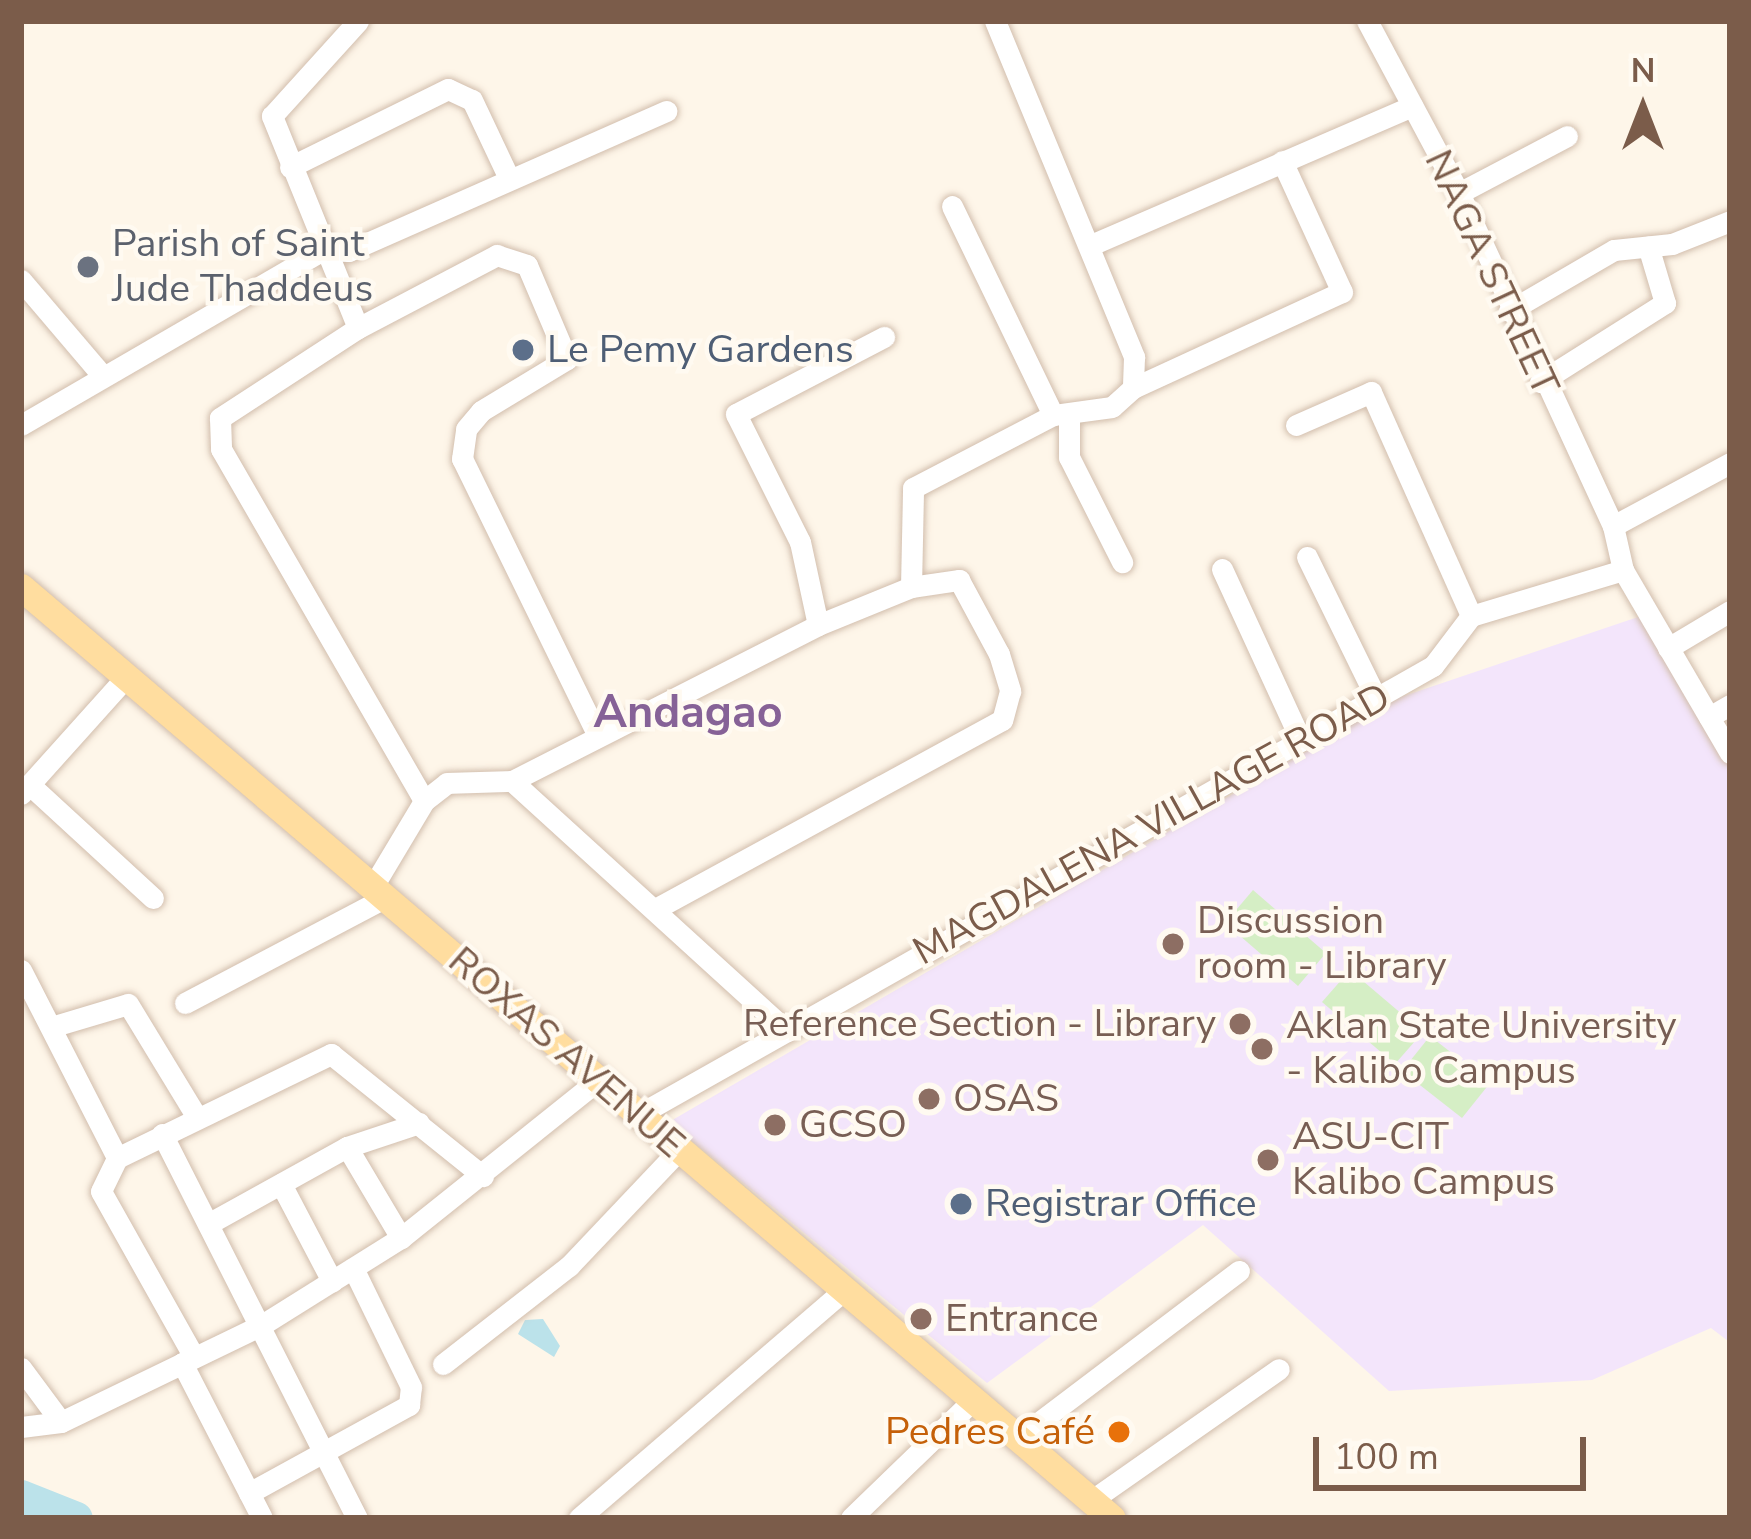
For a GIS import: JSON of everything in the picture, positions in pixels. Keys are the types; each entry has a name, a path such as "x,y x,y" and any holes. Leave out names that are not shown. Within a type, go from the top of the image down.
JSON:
{"main road":[{"name":"ROXAS AVENUE","path":"21,587 1102,1509"}],"street":[{"path":"358,21 272,116 358,328"},
{"path":"995,21 1134,357 1132,388"},
{"name":"NAGA STREET","path":"1367,21 1459,194 1540,382 1613,526"},
{"path":"290,167 448,89 472,100 508,176"},
{"path":"1091,245 1412,106"},
{"path":"21,425 101,374 323,250 349,251 508,176 667,111"},
{"path":"1459,194 1567,136"},
{"path":"911,587 913,488 1061,416 1112,407 1132,388 1342,292 1282,161"},
{"path":"952,206 1061,416 1069,457 1122,562"},
{"path":"1509,311 1614,250 1648,246 1730,221"},
{"path":"1540,382 1665,302 1648,246"},
{"path":"424,801 217,439 228,410 358,328 496,255 527,265 567,359 481,411 466,430 462,459 598,736"},
{"path":"21,280 101,374"},
{"path":"818,625 800,542 736,414 884,337"},
{"path":"1296,425 1371,392 1471,616 1623,570"},
{"path":"1730,463 1613,526 1623,570 1730,753"},
{"path":"1307,557 1376,698"},
{"path":"1222,569 1301,741"},
{"path":"185,1003 378,893 424,801 447,783 512,781 818,625 911,587 946,577 975,599 1010,691 1002,720 654,910"},
{"path":"1668,648 1730,611"},
{"name":"MAGDALENA VILLAGE ROAD","path":"638,1115 1433,666 1471,616"},
{"path":"126,677 25,790 153,898"},
{"path":"1709,717 1730,704"},
{"path":"512,781 787,1031"},
{"path":"21,970 116,1158"},
{"path":"50,1027 128,1004 196,1116"},
{"path":"262,1518 188,1360 104,1199 103,1176 116,1158 322,1054 339,1057 483,1176"},
{"path":"21,1427 61,1422 260,1326 401,1238 598,1080"},
{"path":"208,1224 347,1147 419,1123"},
{"path":"162,1133 357,1518"},
{"path":"347,1147 401,1238"},
{"path":"443,1364 569,1266 679,1150"},
{"path":"281,1184 332,1281"},
{"path":"249,1493 412,1396 353,1268"},
{"path":"1018,1438 1239,1271"},
{"path":"579,1518 844,1290"},
{"path":"21,1368 61,1422"},
{"path":"1102,1509 1280,1369"},
{"path":"851,1518 973,1400"}],"shaded area":[{"name":"Aklan State University - Kalibo Campus","path":"1641,616 1730,768 1728,1341 1711,1328 1592,1380 1389,1391 1203,1225 987,1383 669,1122 1398,698"}],"green space":[{"path":"1253,890 1326,953 1298,986 1225,923"},
{"path":"1350,970 1423,1032 1395,1064 1322,1002"},
{"path":"1430,1036 1490,1083 1462,1118 1402,1071"}],"water":[{"path":"543,1319 560,1346 554,1357 518,1334 525,1320"}],"waterway":[{"path":"21,1496 76,1518"}],"place":[{"name":"Parish of Saint Jude Thaddeus","path":"88,267"},
{"name":"Le Pemy Gardens","path":"523,350"},
{"name":"Discussion room - Library","path":"1173,944"},
{"name":"Reference Section - Library","path":"1240,1024"},
{"name":"Aklan State University - Kalibo Campus","path":"1262,1049"},
{"name":"OSAS","path":"929,1099"},
{"name":"GCSO","path":"775,1125"},
{"name":"ASU-CIT Kalibo Campus","path":"1268,1160"},
{"name":"Registrar Office","path":"961,1204"},
{"name":"Entrance","path":"921,1319"},
{"name":"Pedres Café","path":"1119,1432"}],"district":[{"name":"Andagao","path":"688,713"}]}
